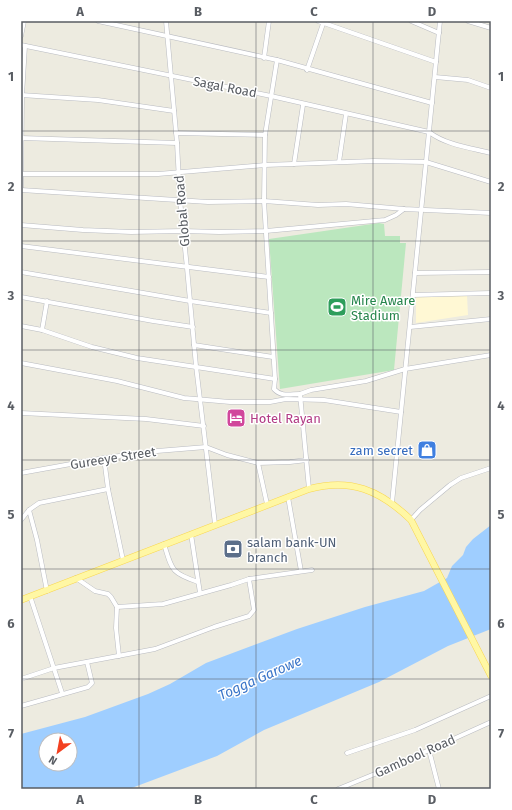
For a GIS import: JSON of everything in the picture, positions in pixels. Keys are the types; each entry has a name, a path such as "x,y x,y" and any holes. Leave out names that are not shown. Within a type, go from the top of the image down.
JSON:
{"main road":[{"path":"21,600 309,489 330,484 356,486 381,496 392,503 410,520 440,575 491,676"}],"street":[{"path":"21,36 24,21"},
{"path":"98,21 277,60 308,70 432,103"},
{"name":"Global Road","path":"166,21 177,143 180,200 188,268 196,366 215,524"},
{"path":"264,58 269,21"},
{"path":"318,21 436,62"},
{"path":"411,21 439,33"},
{"path":"392,503 440,21"},
{"path":"468,21 491,28"},
{"path":"308,70 324,22"},
{"path":"23,45 21,190 180,200 264,201 318,205 346,204 404,209 491,213"},
{"name":"Sagal Road","path":"23,45 171,77 271,96 304,105 429,132 435,137 446,141 491,153"},
{"path":"277,60 265,135 264,201 275,378 274,389 278,394 300,394 311,390 366,381 405,369 491,355"},
{"path":"435,77 462,79 491,88"},
{"path":"22,95 98,100 174,111"},
{"path":"294,164 304,105"},
{"path":"339,162 346,114"},
{"path":"176,133 265,135"},
{"path":"22,138 177,143"},
{"path":"21,174 158,174 265,165 374,161 426,162 491,182"},
{"path":"21,225 131,232 219,232 266,230 385,220 396,216 404,209"},
{"path":"21,246 269,277"},
{"path":"21,272 190,301 271,312"},
{"path":"415,273 491,272"},
{"path":"413,295 491,293"},
{"path":"21,296 47,302 193,327"},
{"path":"42,330 47,302"},
{"path":"410,327 491,320"},
{"path":"21,326 42,330 92,347 137,358 275,378"},
{"path":"194,345 273,357"},
{"path":"21,363 117,382 184,398 200,400 270,402 286,399 324,400 401,412"},
{"path":"300,394 309,489"},
{"path":"21,413 146,418 204,426"},
{"path":"206,447 258,463 306,460"},
{"name":"Gureeye Street","path":"21,473 104,458 157,451 206,447"},
{"path":"104,458 108,489 123,560"},
{"path":"258,463 267,504"},
{"path":"410,520 450,485 461,478 491,468"},
{"path":"21,520 29,510 39,503 108,489"},
{"path":"288,497 301,571"},
{"path":"29,510 37,540 46,591"},
{"path":"191,534 200,593"},
{"path":"164,544 171,566 175,572 181,576 198,582"},
{"path":"117,607 163,604 249,579 312,570"},
{"path":"76,578 95,591 108,594 117,607 116,628 119,656"},
{"path":"21,679 54,668 155,649 214,627 249,616 254,610 249,579"},
{"path":"30,596 62,693"},
{"path":"21,706 90,685 92,683 87,662"},
{"path":"21,674 26,677"},
{"path":"347,753 415,730 491,696"},
{"name":"Gambool Road","path":"338,789 344,788 491,722"},
{"path":"429,750 439,789"}],"shaded area":[{"path":"467,295 468,315 416,323 416,296"}],"green space":[{"name":"Mire Aware Stadium","path":"379,223 384,224 385,236 400,236 400,243 406,243 394,370 280,389 269,239"}],"water":[{"name":"Togga Garowe","path":"491,525 491,629 448,646 379,682 264,730 217,756 129,789 21,789 21,734 85,717 148,694 170,684 206,663 297,629 365,607 424,591 447,578 452,566 463,555 466,547 473,539"}],"place":[{"name":"Mire Aware Stadium","path":"337,307"},
{"name":"Hotel Rayan","path":"236,418"},
{"name":"zam secret","path":"427,450"},
{"name":"salam bank-UN branch","path":"233,549"}]}
